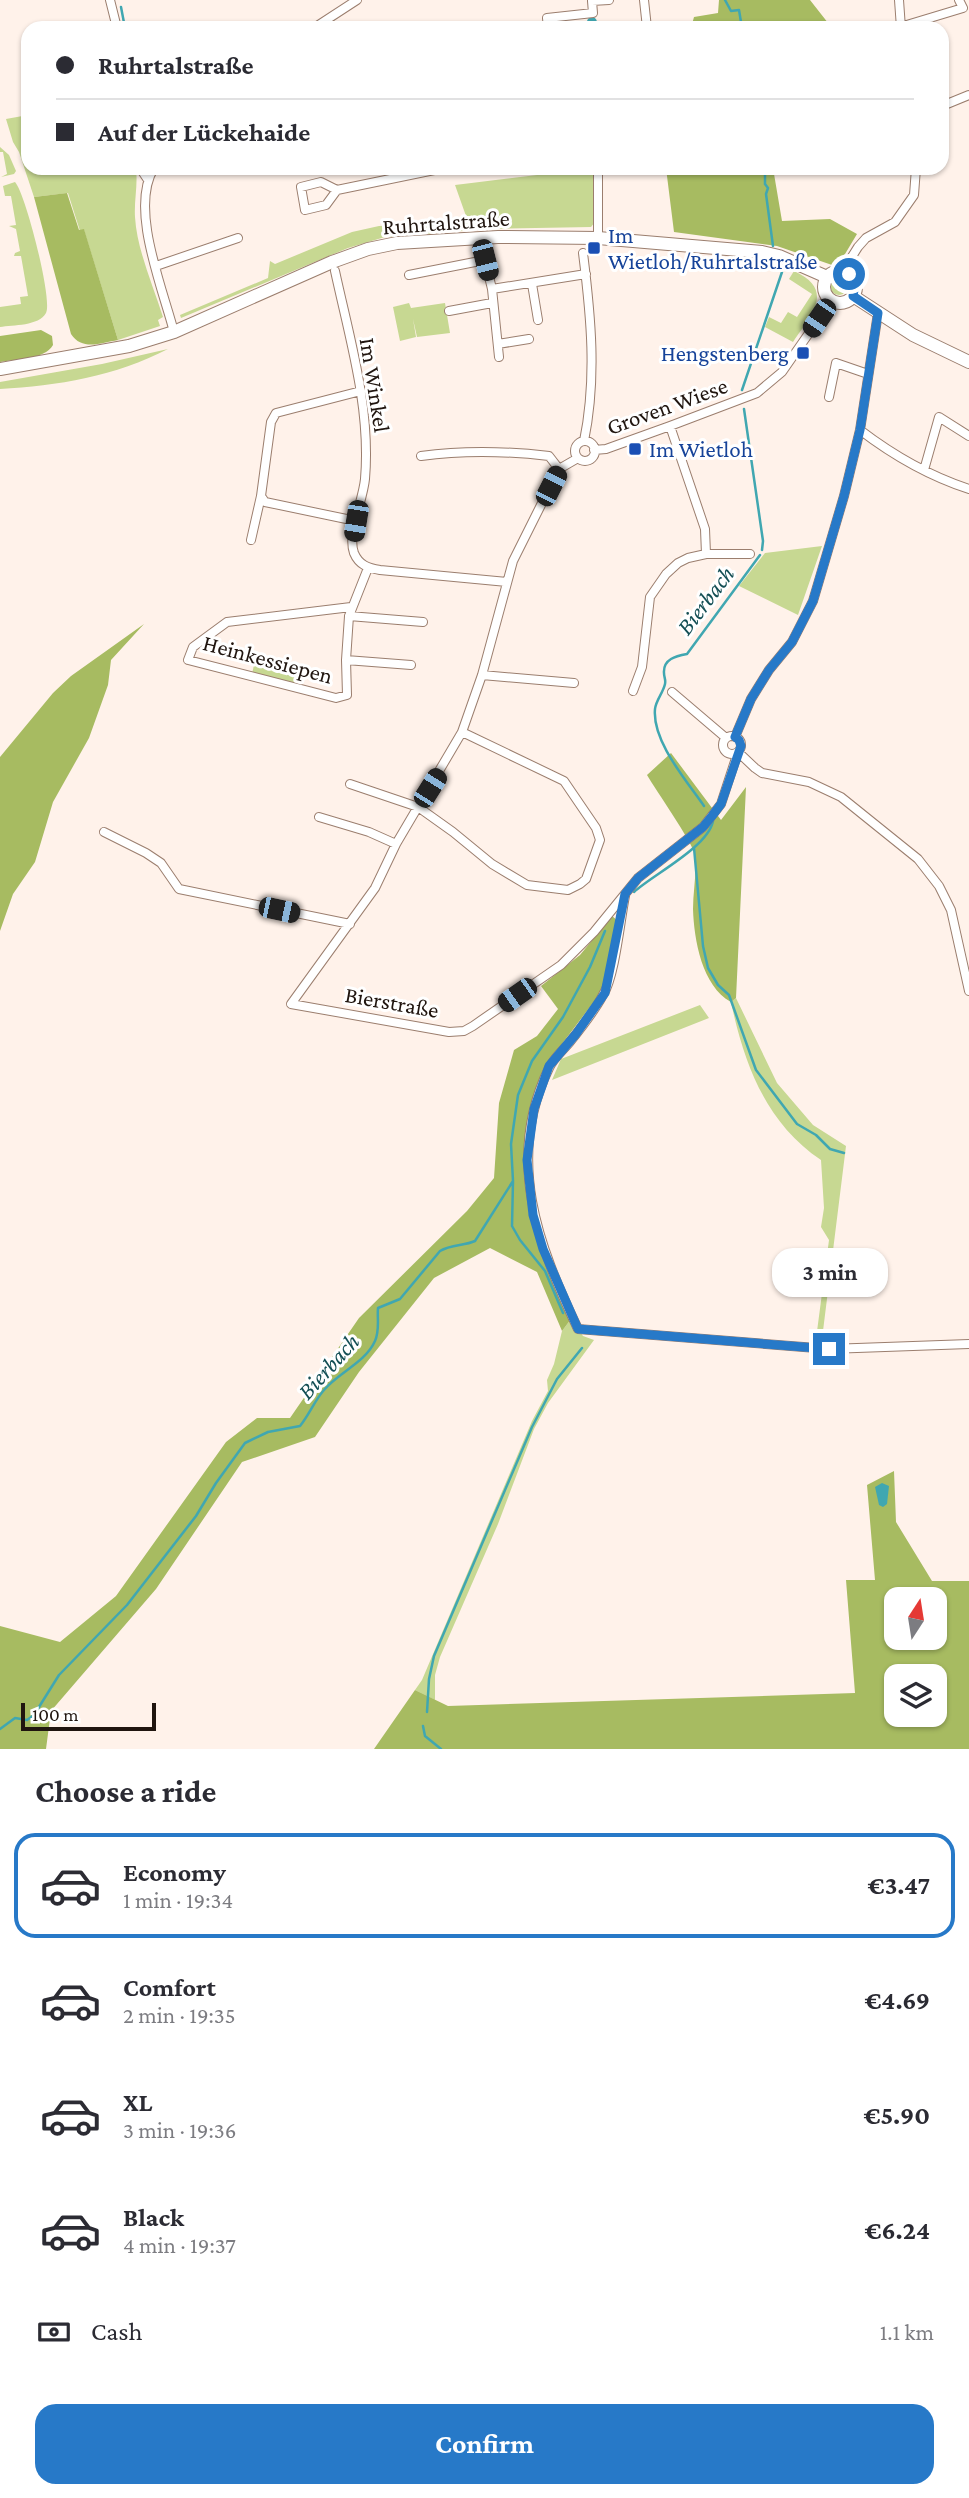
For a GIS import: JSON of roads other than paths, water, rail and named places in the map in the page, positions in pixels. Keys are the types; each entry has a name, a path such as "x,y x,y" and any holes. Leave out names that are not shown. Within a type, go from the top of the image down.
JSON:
{"main road":[{"name":"Ruhrtalstraße","path":"0,369 129,346 174,332 273,287 368,249 397,243 498,237 598,238 762,252 779,256 827,277"},
{"path":"843,271 853,278 855,284 853,296 847,301 839,302 832,300 825,292 827,277 834,272 843,271"},
{"path":"853,296 921,340 969,362"}],"street":[{"path":"110,0 115,21"},
{"path":"325,21 357,0"},
{"path":"547,21 547,18 593,13 592,2 609,0"},
{"path":"644,0 646,21"},
{"path":"899,0 901,21"},
{"path":"918,21 964,5"},
{"path":"949,103 969,95"},
{"path":"145,175 148,180"},
{"path":"150,175 148,180 146,234 174,332"},
{"path":"337,190 327,205 305,210 301,187 321,182 337,190 410,175"},
{"path":"598,175 598,238"},
{"path":"843,271 866,238 895,222 914,195 915,175"},
{"path":"156,266 239,238"},
{"path":"583,253 593,348 591,408 584,441"},
{"path":"409,275 485,260 492,289 499,357"},
{"name":"Im Winkel","path":"335,271 364,408 365,480 352,543 359,562 368,568"},
{"path":"492,289 586,274"},
{"path":"532,284 538,320"},
{"name":"Groven Wiese","path":"594,450 606,449 746,399 767,386 790,361 832,300"},
{"path":"449,311 492,303"},
{"path":"738,752 730,754 723,744 731,738 769,670 792,642 813,601 860,430 878,313"},
{"path":"498,344 529,339"},
{"path":"830,397 836,363 868,374"},
{"path":"251,540 261,496 271,422 276,413 360,391"},
{"path":"924,470 939,417 969,436"},
{"path":"670,426 705,529 706,554"},
{"path":"860,430 889,452 969,489"},
{"name":"Groven Wiese","path":"584,441 592,444 594,450 586,460 578,458 576,446 584,441"},
{"path":"421,456 512,452 548,456 559,469"},
{"path":"104,832 160,863 179,890 349,924 375,888 396,844 462,732 482,675 513,561 559,469 578,458"},
{"path":"261,496 265,502 356,521"},
{"path":"633,691 642,667 650,597 666,574 688,558 706,554 750,554"},
{"path":"411,665 346,660 350,611 368,568 507,582"},
{"path":"350,611 423,622"},
{"name":"Heinkessiepen","path":"346,660 347,695 336,698 188,660 193,647 227,622 350,611"},
{"path":"482,675 574,683"},
{"path":"673,692 741,743 738,752"},
{"path":"350,784 418,807 492,864 527,885 568,890 586,879 600,841 596,828 564,781 462,732"},
{"path":"738,752 762,773 809,782 841,797 918,859 939,886 951,910 966,961 969,991"},
{"name":"Bierstraße","path":"349,924 291,1004 449,1032 464,1031 561,965 594,932 638,878 703,827 721,804 738,752"},
{"path":"319,817 369,832 396,844"},
{"path":"625,894 605,993 549,1066 534,1109 527,1160 533,1215 543,1249 578,1329 829,1349 969,1344"}],"water":[{"path":"882,1483 889,1486 887,1504 883,1507 879,1505 875,1487"}],"waterway":[{"name":"Bierbach","path":"725,0 731,11 739,10 741,21"},
{"path":"121,7 124,21"},
{"name":"Bierbach","path":"765,175 773,246"},
{"name":"Bierbach","path":"742,390 782,272"},
{"name":"Bierbach","path":"744,409 763,541 762,550"},
{"name":"Bierbach","path":"704,806 664,747 659,734 655,709 665,684 664,668 668,661 687,654 760,555"},
{"name":"Bierbach","path":"634,892 691,850 709,831 713,821"},
{"path":"694,848 703,946 708,968 718,985 729,995 756,1070 797,1124 816,1135 830,1149 844,1153"},
{"name":"Bierbach","path":"0,1729 15,1718 27,1720 34,1715 59,1675 127,1605 196,1516 245,1443 268,1432 300,1426 324,1390 371,1349 377,1333 378,1308 400,1299 440,1251 475,1241 513,1181 511,1144 518,1095 532,1061 563,1017 590,967 605,931"},
{"path":"513,1181 512,1226 545,1271 563,1313"},
{"path":"427,1712 429,1679 434,1656 532,1427 557,1379 582,1348"},
{"path":"423,1726 425,1736 441,1749"}],"place":[{"name":"Im Wietloh/Ruhrtalstraße","path":"594,248"},
{"name":"Hengstenberg","path":"803,353"},
{"name":"Im Wietloh","path":"635,449"}]}
